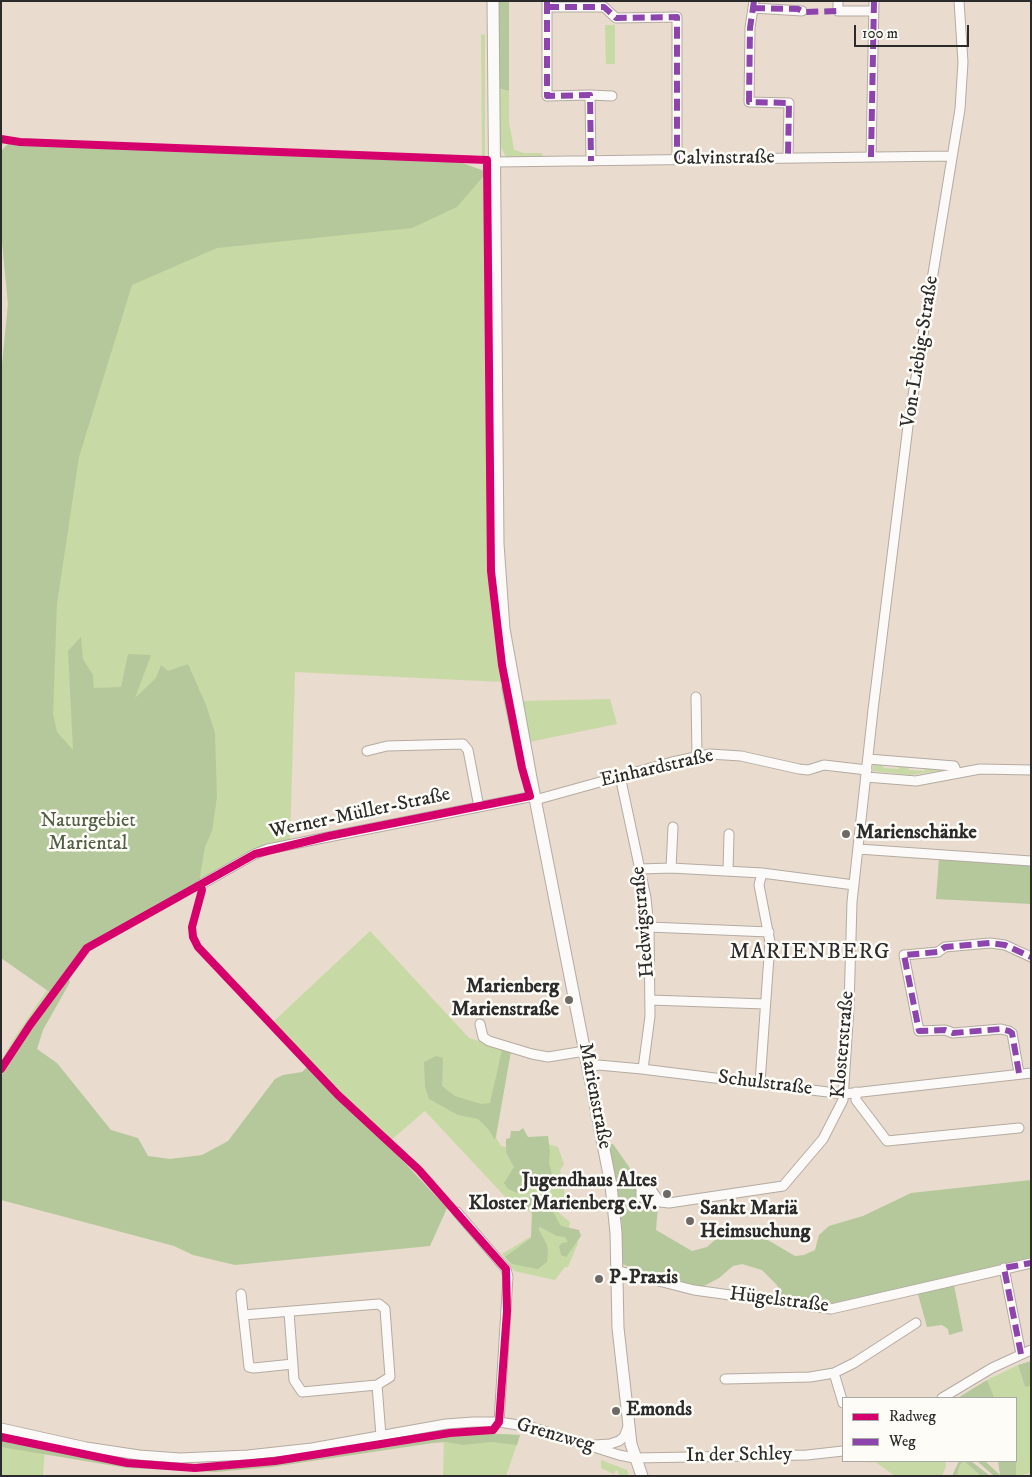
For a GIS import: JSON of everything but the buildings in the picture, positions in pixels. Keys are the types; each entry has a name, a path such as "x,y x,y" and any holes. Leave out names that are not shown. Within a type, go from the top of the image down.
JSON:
{"main road":[{"name":"Marienstraße","path":"493,1 500,593 508,653 530,778 612,1193 616,1233 615,1270 618,1328 634,1458 642,1476"}],"street":[{"path":"838,1 838,11 874,11"},
{"path":"871,157 874,1"},
{"name":"Von-Liebig-Straße","path":"874,702 910,418 962,84 959,1"},
{"path":"612,96 547,96 547,4 604,7 616,18 677,17 677,160"},
{"path":"788,158 788,103 749,102 750,28 754,4 802,11"},
{"path":"590,95 591,161"},
{"name":"Calvinstraße","path":"496,162 952,156"},
{"path":"696,697 697,756"},
{"name":"Klosterstraße","path":"660,1202 669,1203 783,1186 831,1127 844,1094 854,885 874,702"},
{"path":"367,751 387,746 463,744 468,750 479,806"},
{"name":"Einhardstraße","path":"535,798 697,756 724,753 788,768 807,770 824,765 916,781 980,769 1031,770"},
{"path":"868,759 954,766 957,773"},
{"name":"Hedwigstraße","path":"620,776 640,869 648,927 650,1000 643,1069"},
{"name":"Werner-Müller-Straße","path":"200,885 255,854 268,849 479,806 535,798"},
{"path":"671,868 673,827"},
{"path":"728,871 729,834"},
{"path":"858,849 1031,861"},
{"path":"640,869 671,868 762,873 854,885"},
{"path":"760,1083 769,932 760,894 762,873"},
{"path":"648,927 769,932"},
{"path":"1018,1073 1012,1033 1009,1031 1001,1029 953,1033 945,1030 919,1031 904,955 938,952 945,947 990,943 1005,945 1031,957"},
{"path":"650,1000 765,1004"},
{"path":"480,1024 483,1037 532,1054 548,1057 585,1051"},
{"name":"Schulstraße","path":"588,1068 598,1065 643,1069 844,1094 1031,1072"},
{"path":"856,1092 856,1100 887,1141 1019,1128"},
{"path":"457,1212 506,1268 508,1277 499,1422"},
{"name":"Hügelstraße","path":"615,1270 694,1290 831,1309 916,1291 1004,1268 1031,1263"},
{"path":"1004,1268 1021,1354"},
{"path":"241,1294 249,1367 293,1364"},
{"path":"243,1315 379,1304 385,1309 390,1377 377,1385 302,1392 294,1380 289,1312"},
{"path":"725,1379 810,1377 834,1373 854,1363 916,1323"},
{"path":"944,1397 992,1368 1031,1350"},
{"path":"834,1373 842,1400"},
{"path":"377,1385 381,1436"},
{"path":"591,1446 619,1441 627,1431 628,1419"},
{"name":"Grenzweg","path":"1,1428 92,1448 139,1455 180,1458 250,1455 381,1436 446,1424 499,1422 532,1426 634,1458"},
{"name":"In der Schley","path":"634,1458 807,1455 842,1450"}],"green space":[{"path":"497,1 509,1 509,91 498,88"},
{"path":"605,25 615,25 615,64 606,64"},
{"path":"481,34 485,35 485,159 482,159"},
{"path":"498,88 509,91 509,122 514,150 524,153 542,153 543,159 511,160 506,157 501,147"},
{"name":"Naturgebiet Mariental","path":"52,143 451,159 487,172 490,499 495,618 503,682 295,672 290,840 265,846 190,888 12,948 1,939 1,374 8,304 1,232 1,151 8,144"},
{"name":"Naturgebiet Mariental","path":"52,143 451,159 487,172 457,207 412,228 217,248 132,285 79,457 57,604 53,714 57,732 73,750 68,651 81,637 83,659 93,675 94,688 121,687 128,654 151,655 135,698 156,678 161,665 168,671 188,664 206,705 215,733 217,797 212,831 205,847 199,883 87,946 51,993 1,958 1,376 8,304 1,231 1,151 8,144"},
{"path":"503,682 522,771 518,768 513,745 501,688"},
{"path":"610,699 617,724 529,742 521,701"},
{"path":"879,762 884,768 899,769 897,764 906,764 909,770 925,771 922,765 942,767 944,770 911,775 873,771 874,763"},
{"path":"939,858 1031,864 1031,904 936,899"},
{"path":"370,931 469,1038 511,1051 496,1138 501,1146 519,1150 545,1143 558,1147 564,1164 560,1170 565,1195 557,1207 559,1213 570,1222 568,1231 578,1243 568,1267 565,1267 555,1280 514,1271 502,1254 535,1234 534,1215 517,1202 511,1203 425,1111 391,1140 335,1091 272,1023"},
{"path":"68,978 70,982 43,1030 37,1049 57,1063 111,1130 138,1138 148,1156 170,1159 202,1155 228,1141 275,1079 283,1075 302,1072 307,1067 386,1143 447,1208 430,1246 235,1265 193,1255 174,1246 1,1200 1,1076 21,1041"},
{"path":"47,990 51,993 1,1066 1,1061 15,1037"},
{"path":"502,1050 511,1051 495,1140 489,1130 478,1119 458,1115 429,1099 425,1087 424,1062 436,1056 443,1058 442,1086 455,1096 481,1104 490,1103"},
{"path":"523,1128 528,1137 548,1136 549,1163 555,1185 548,1190 540,1191 531,1181 517,1193 508,1189 504,1183 514,1167 506,1152 506,1139 510,1138 511,1131 519,1131"},
{"path":"609,1144 613,1144 641,1184 641,1202 654,1203 658,1207 656,1230 692,1251 707,1247 723,1233 766,1239 795,1256 804,1255 815,1250 819,1235 829,1226 863,1216 911,1193 1031,1180 1031,1260 836,1304 780,1299 777,1285 762,1270 742,1264 733,1266 719,1278 702,1287 658,1277 622,1264 622,1227"},
{"path":"530,1196 546,1197 552,1201 552,1210 561,1226 579,1230 581,1236 566,1257 561,1255 559,1246 562,1243 568,1242 565,1237 557,1236 540,1227 538,1228 547,1245 548,1253 547,1262 538,1269 512,1264 505,1257 531,1238 532,1209 524,1205"},
{"path":"954,1285 963,1331 949,1335 948,1329 942,1325 927,1327 918,1294"},
{"path":"1031,1361 1031,1386 1025,1387 1018,1365"},
{"path":"1018,1365 1025,1387 1031,1386 1031,1473 1016,1476 1017,1397 994,1397 987,1380"},
{"path":"987,1380 994,1397 960,1397"},
{"path":"474,1433 520,1435 506,1476 443,1476 444,1436"},
{"path":"474,1433 520,1435 517,1445 491,1442 463,1445 446,1442 433,1443 272,1467 215,1472 127,1468 1,1447 1,1439 130,1466 165,1469 227,1469"},
{"path":"1,1439 45,1449 43,1476 1,1476"},
{"path":"601,1460 627,1470 629,1476 625,1474 625,1476 619,1476 616,1470 614,1474 601,1468"},
{"path":"875,1462 945,1462 946,1466 942,1476 895,1476"},
{"path":"959,1462 963,1462 960,1465 957,1476 952,1476"},
{"path":"965,1462 981,1476 957,1476 960,1465"},
{"path":"965,1462 972,1462 990,1476 981,1476"},
{"path":"978,1462 986,1462 1000,1475 998,1462 1016,1462 1016,1476 994,1476"}],"marked path":[{"path":"754,1 750,28 749,102 789,103 788,157"},
{"path":"871,157 874,1"},
{"path":"547,2 547,96 590,95 591,161"},
{"path":"547,7 604,7 616,18 677,17 677,160"},
{"path":"753,8 798,9 804,12 838,11"},
{"path":"1019,1073 1012,1033 1009,1031 1001,1029 953,1033 945,1030 919,1031 904,955 938,952 945,947 990,943 1005,945 1031,957"},
{"path":"1021,1354 1004,1268 1031,1263"}],"cycle path":[{"path":"1,139 20,142 487,160 491,571 502,665 522,768 530,796 329,836 255,854 87,948 30,1025 1,1069"},
{"path":"1,1437 127,1463 195,1468 275,1461 450,1433 493,1430 499,1422 507,1311 506,1269 419,1170 338,1095 198,947 193,937 192,927 202,890 200,885"}],"place":[{"name":"Marienschänke","path":"846,834"},
{"name":"Marienberg Marienstraße","path":"569,1000"},
{"name":"Jugendhaus Altes Kloster Marienberg e.V.","path":"667,1194"},
{"name":"Sankt Mariä Heimsuchung","path":"690,1221"},
{"name":"P-Praxis","path":"599,1279"},
{"name":"Emonds","path":"616,1411"}],"district":[{"name":"MARIENBERG","path":"810,953"}]}
